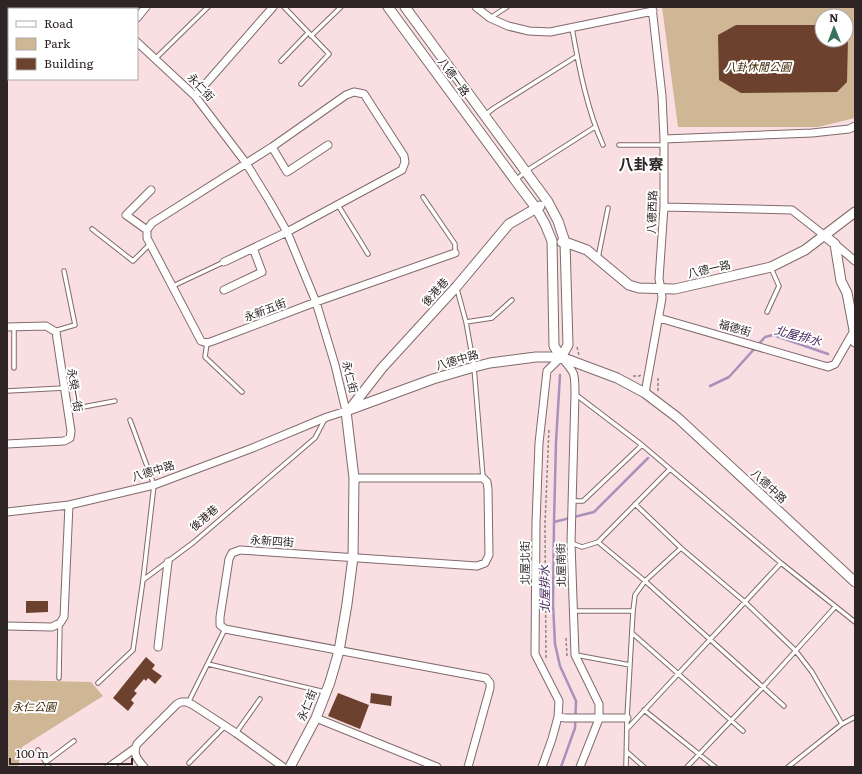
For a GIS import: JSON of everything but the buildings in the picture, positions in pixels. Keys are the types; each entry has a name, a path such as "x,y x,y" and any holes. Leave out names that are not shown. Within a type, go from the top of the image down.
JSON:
{"street":[{"path":"138,17 146,7"},
{"path":"195,96 273,7"},
{"name":"八德一路","path":"388,7 536,208 545,224 552,241 554,346 561,357 568,345 565,242 558,220 548,202 405,7"},
{"path":"476,7 490,18 508,26 529,31 550,32 652,9"},
{"name":"八德西路","path":"646,393 662,298 658,279 664,207 662,96 652,9"},
{"name":"永仁街","path":"138,43 195,96 246,163 287,232 316,302 348,410 354,478 353,558 348,604 339,651 326,692 316,718 290,767"},
{"path":"207,344 202,341 150,244 147,238 147,230 152,223 272,147 346,95 354,92 364,94 404,156 405,162 402,170 287,232 224,262"},
{"path":"664,142 812,133 855,126"},
{"path":"272,147 287,172 328,145"},
{"path":"147,230 126,215 151,190"},
{"name":"後港巷","path":"348,410 382,368 457,286 509,224 548,202"},
{"path":"664,207 792,210 855,261"},
{"name":"八德一路","path":"552,241 565,242 587,250 628,285 639,288 675,289 771,267 805,250 855,212"},
{"path":"835,244 842,281 848,293 855,329 855,342"},
{"path":"224,290 262,272 253,248"},
{"name":"永新五街","path":"207,344 316,302 455,253"},
{"name":"福德街","path":"659,318 825,366 835,364 855,329"},
{"path":"10,327 46,326 54,331"},
{"name":"永榮一街","path":"7,444 64,441 70,438 71,431 68,410 56,332 54,331"},
{"name":"八德中路","path":"7,512 69,505 154,485 250,449 326,417 433,379 474,367 497,362 536,357 561,357 617,378 646,393 678,418 855,582"},
{"name":"北屋南街","path":"561,357 575,375 576,394 571,543 575,655 599,704 599,718 580,767"},
{"name":"北屋北街","path":"542,767 552,740 558,717 559,701 535,654 536,523 539,443 547,371 561,357"},
{"path":"354,478 484,478"},
{"name":"永新四街","path":"225,629 220,625 220,617 229,559 232,553 240,550 477,566 485,563 489,555 488,489 487,482 484,478"},
{"path":"7,626 52,627 60,623 64,617 69,505"},
{"path":"158,647 168,562"},
{"path":"225,629 486,678 490,683 490,688 468,767"},
{"path":"109,767 134,749 137,744 177,704 181,702 193,704 283,767"},
{"path":"558,717 627,718"},
{"path":"316,718 437,767"},
{"path":"134,749 135,755 144,767"}],"lane":[{"path":"155,59 208,7"},
{"path":"284,7 329,54 301,84"},
{"path":"312,36 341,7"},
{"path":"490,18 507,7"},
{"path":"572,28 577,56 595,127 603,145"},
{"path":"281,61 308,33"},
{"path":"485,115 577,56"},
{"path":"515,180 595,127"},
{"path":"619,145 664,142"},
{"path":"423,196 455,244 455,253"},
{"path":"338,205 368,254"},
{"path":"597,259 608,208"},
{"path":"92,229 133,261 150,244"},
{"path":"173,286 224,262"},
{"path":"768,312 779,286 771,267"},
{"path":"54,331 75,325 64,271"},
{"path":"457,286 466,322 474,367 484,478"},
{"path":"466,322 492,318 512,300"},
{"path":"10,327 14,368"},
{"path":"207,344 204,357 242,392"},
{"path":"7,391 64,388"},
{"path":"576,394 642,445 781,563 855,622"},
{"path":"68,410 115,401"},
{"name":"後港巷","path":"143,580 194,542 315,438 326,417"},
{"path":"98,683 134,650 143,580 154,485 130,420"},
{"path":"572,503 583,501 642,445"},
{"path":"571,543 582,547 598,542 670,469"},
{"path":"635,504 681,548 745,602 795,650 812,672 842,724"},
{"path":"598,542 645,581 762,688 784,706"},
{"path":"626,767 627,718 635,595 645,581 681,548"},
{"path":"627,728 781,563"},
{"path":"687,767 762,688 835,606"},
{"path":"574,611 633,611"},
{"path":"59,678 60,623"},
{"path":"188,703 225,629"},
{"path":"632,633 743,731"},
{"path":"575,655 630,665"},
{"path":"208,664 326,692"},
{"path":"236,733 260,698"},
{"path":"644,710 715,767"},
{"path":"788,767 842,724 855,717"},
{"path":"189,763 225,726"},
{"path":"46,762 74,740"},
{"path":"38,750 49,767"},
{"path":"627,752 644,767"}],"path":[{"path":"658,377 658,393"},
{"path":"546,661 544,524 549,427"}],"green space":[{"name":"八卦休閒公園","path":"662,7 855,7 855,118 818,127 678,127"},
{"name":"永仁公園","path":"7,680 91,682 103,696 22,747 18,767 7,767"}],"waterway":[{"name":"北屋排水","path":"710,386 729,377 765,337 773,335 828,354"},
{"name":"北屋排水","path":"560,375 556,442 553,604 555,644 560,666 576,701 575,728 561,767"},
{"name":"北屋排水","path":"554,522 594,512 648,458"}],"district":[{"name":"八卦寮","path":"641,165"}]}
